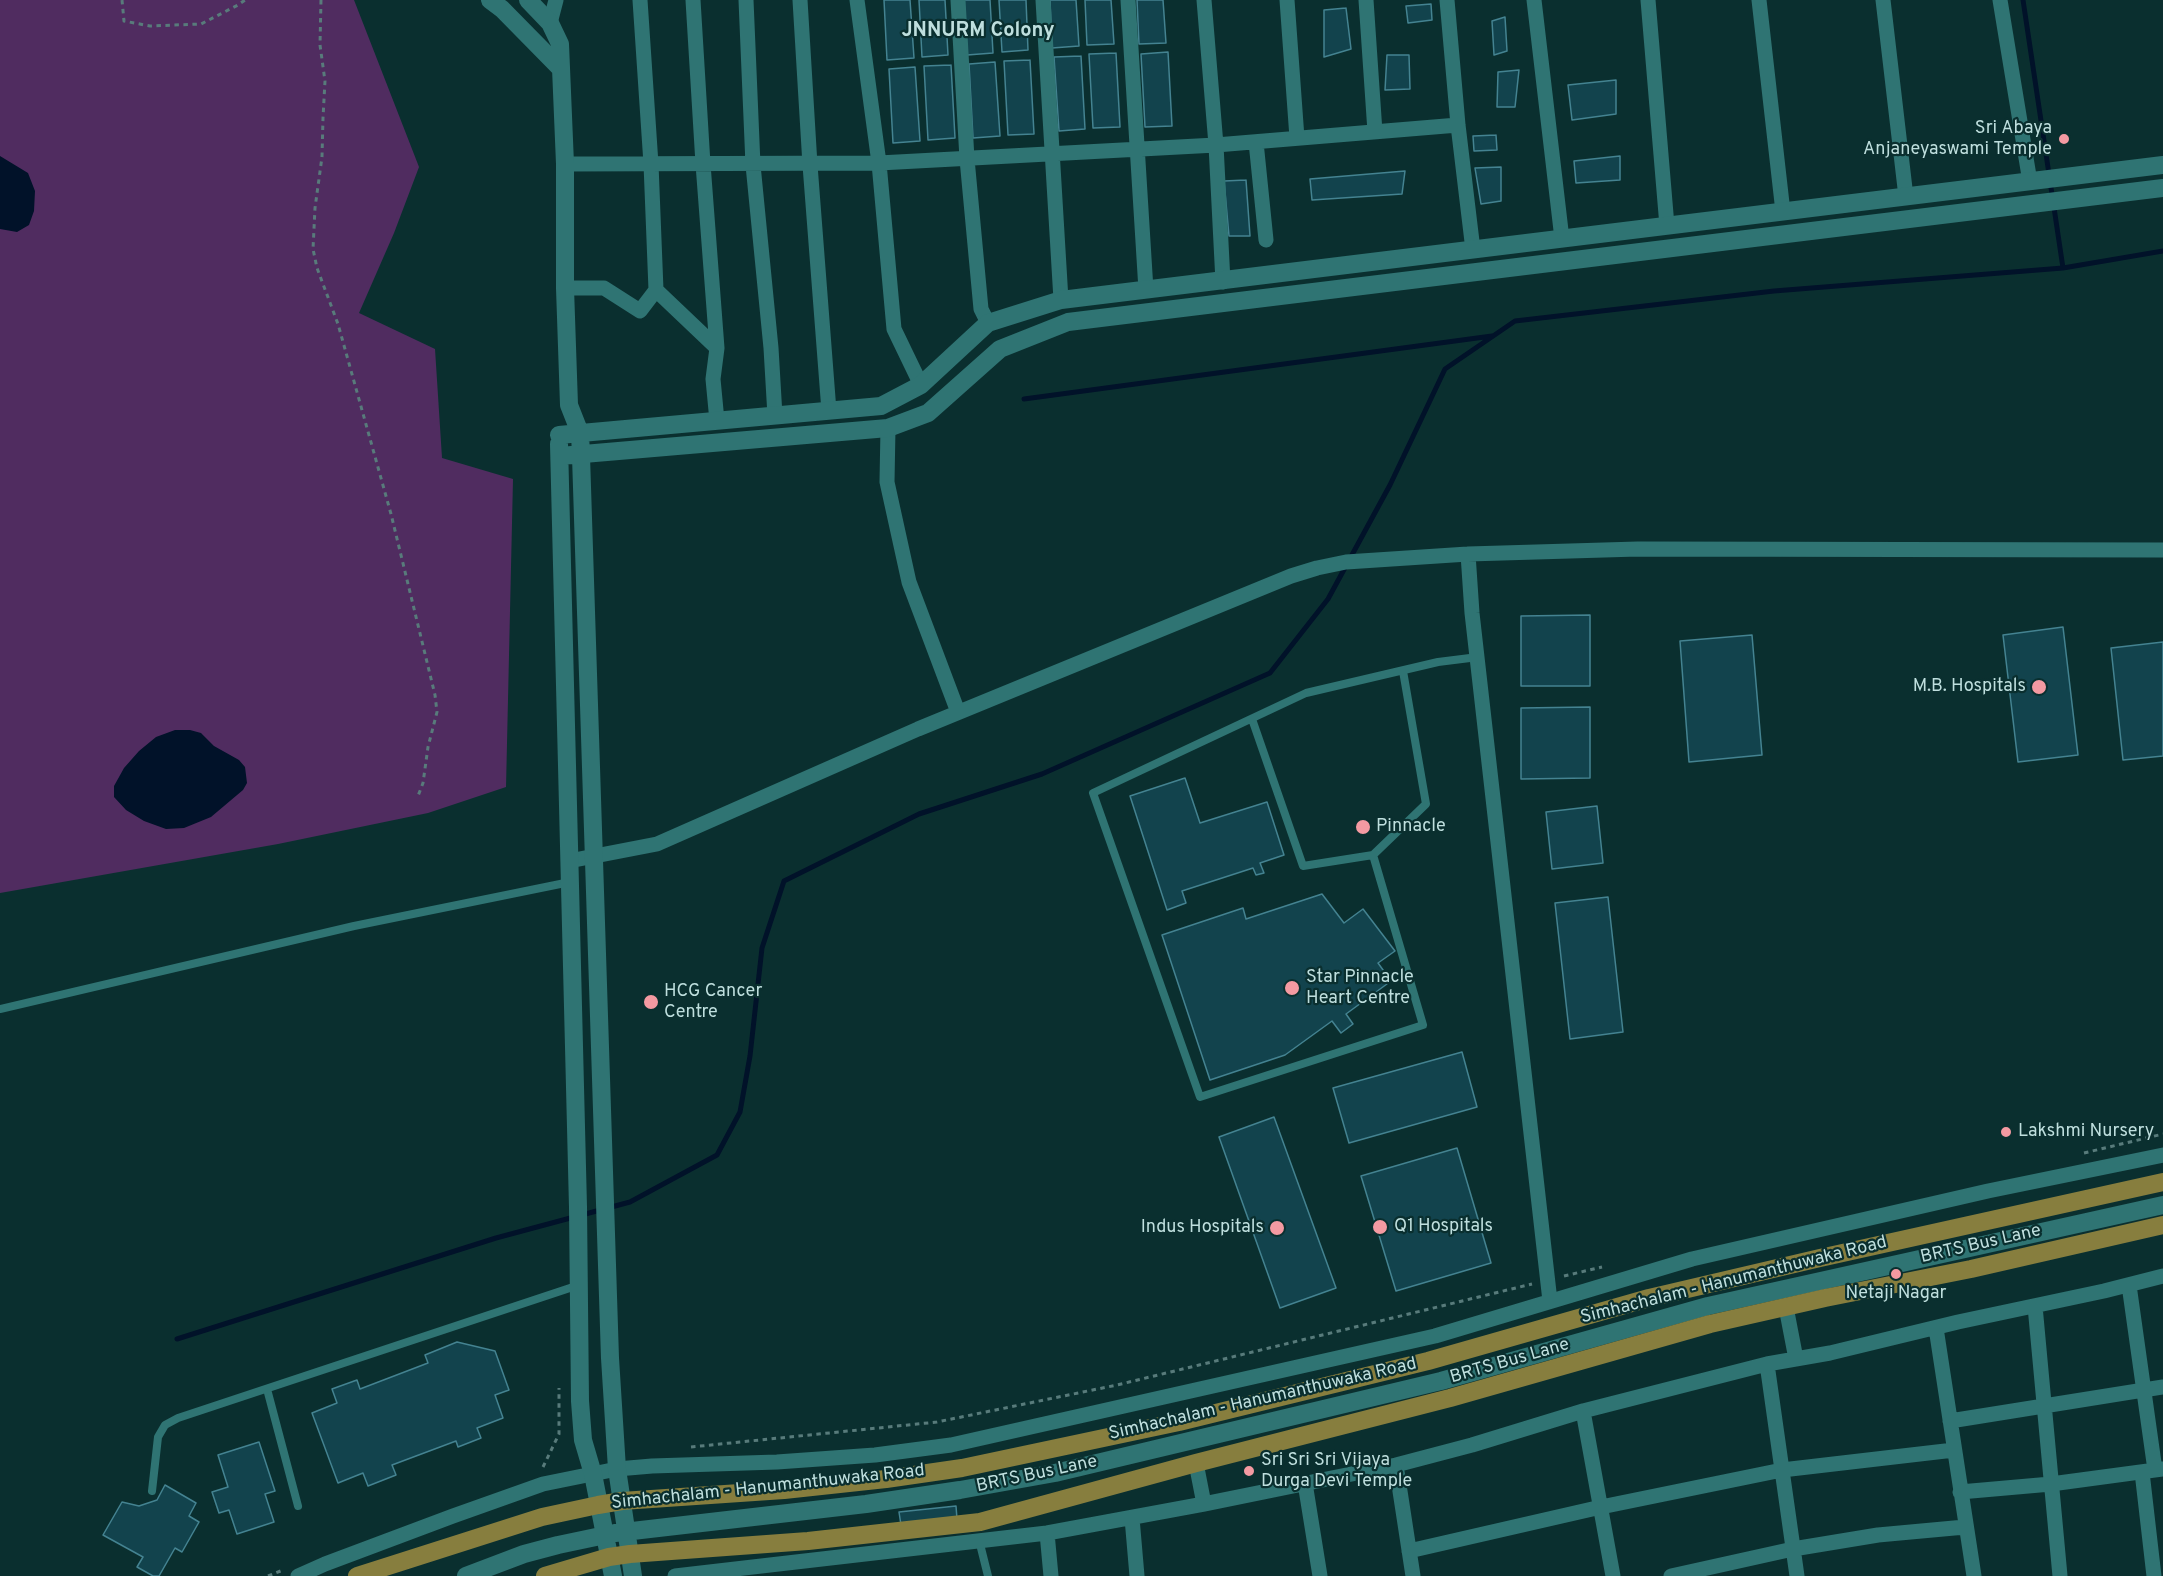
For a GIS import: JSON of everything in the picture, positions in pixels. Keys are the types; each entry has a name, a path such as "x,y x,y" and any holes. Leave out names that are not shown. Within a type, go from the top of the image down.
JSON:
{"main road":[{"name":"Simhachalam - Hanumanthuwaka Road","path":"357,1576 542,1517 598,1505 622,1501 784,1490 886,1479 962,1468 1053,1449 1190,1419 1428,1361 1649,1298 2163,1182"},
{"name":"Simhachalam - Hanumanthuwaka Road","path":"546,1576 609,1557 630,1554 808,1541 980,1522 1196,1463 1450,1398 1710,1324 1971,1269 2163,1225"}],"street":[{"path":"490,0 502,9 560,68"},
{"path":"528,0 550,23 560,44 570,405 579,433 581,456 610,1358 617,1469 633,1576"},
{"path":"550,23 556,0"},
{"path":"565,288 604,288 640,311 656,290 651,164 640,0"},
{"path":"693,0 717,348 713,379 717,421"},
{"path":"746,0 753,165 771,348 775,416"},
{"path":"800,0 810,165 830,411"},
{"path":"857,0 879,163 894,329 921,385"},
{"path":"958,0 968,159 981,309 988,323"},
{"path":"1043,0 1061,300"},
{"path":"1128,0 1146,290"},
{"path":"1204,0 1216,145 1223,303"},
{"path":"1287,0 1298,138"},
{"path":"1366,0 1376,132"},
{"path":"1447,0 1458,125 1473,250"},
{"path":"1534,0 1562,239"},
{"path":"1648,0 1667,226"},
{"path":"1760,0 1783,212"},
{"path":"1883,0 1906,197 1911,219"},
{"path":"2000,0 2030,182"},
{"path":"565,164 879,163 1216,145 1458,125"},
{"path":"1256,142 1266,240"},
{"path":"559,435 881,406 921,385 988,323 1061,300 1223,282 2163,165"},
{"path":"560,456 888,428 928,412 1000,349 1068,322 2163,188"},
{"path":"656,290 717,348"},
{"path":"570,405 559,435 580,1285 580,1401 583,1440 613,1576"},
{"path":"888,428 887,482 909,582 958,712"},
{"path":"569,861 657,844 958,712 1291,576 1317,568 1352,562 1467,554 1638,549 2163,550"},
{"path":"1467,554 1550,1301"},
{"path":"294,1571 325,1564 543,1484 617,1469 875,1455 951,1445 1435,1335 1692,1259 1988,1191 2163,1155"},
{"name":"BRTS Bus Lane","path":"466,1576 524,1554 605,1535 866,1504 960,1491 1055,1473 1441,1381 1708,1306 2163,1205"},
{"path":"675,1576 1047,1533 1204,1504 1396,1465 1472,1445 1583,1411 1767,1364 2163,1276"},
{"path":"2129,1285 2153,1470 2157,1550 2154,1576"},
{"path":"2035,1306 2060,1576"},
{"path":"1786,1307 1796,1359"},
{"path":"1936,1328 1974,1576"},
{"path":"1767,1364 1797,1576"},
{"path":"1950,1420 2163,1387"},
{"path":"1583,1411 1613,1576"},
{"path":"1409,1551 1600,1507 1782,1470 1954,1450"},
{"path":"1196,1463 1204,1504"},
{"path":"1396,1465 1413,1576"},
{"path":"1960,1492 2051,1484 2153,1470"},
{"path":"1305,1483 1320,1576"},
{"path":"1132,1518 1137,1576"},
{"path":"1671,1576 1793,1549 1878,1535 1965,1527"},
{"path":"1047,1533 1051,1576"}],"lane":[{"path":"1373,855 1423,1025 1200,1097 1093,794 1306,693 1438,662 1478,657"},
{"path":"1252,719 1303,866 1373,855 1426,804 1403,671"},
{"path":"0,1009 354,926 570,882"},
{"path":"152,1491 158,1437 165,1425 178,1418 580,1285"},
{"path":"267,1389 298,1506"},
{"path":"979,1540 988,1576"}],"path":[{"path":"122,0 124,21 150,26 201,24 245,0"},
{"path":"321,0 320,45 325,81 322,157 315,208 313,249 317,268 338,324 391,514 435,695 437,712 428,747 423,783 418,796"},
{"path":"2084,1152 2163,1134"},
{"path":"688,1447 938,1422 1117,1385 1602,1267"},
{"path":"549,1468 538,1470 545,1466 559,1434 559,1388"},
{"path":"268,1576 294,1571"}],"shaded area":[{"path":"0,0 354,0 419,167 394,233 359,313 435,349 442,458 513,479 506,787 428,813 278,844 0,893"}],"water":[{"path":"0,156 28,173 35,191 34,211 29,225 17,232 0,229"},
{"path":"175,730 201,733 214,746 239,760 245,767 247,783 243,790 211,817 184,828 166,829 144,821 126,810 114,797 114,786 124,768 139,751 156,737"}],"building":[{"path":"884,0 910,0 914,58 887,60"},
{"path":"919,0 945,0 948,55 922,57"},
{"path":"964,0 990,0 993,53 967,55"},
{"path":"999,0 1026,0 1028,50 1002,52"},
{"path":"1050,0 1076,0 1079,46 1052,48"},
{"path":"1085,0 1111,0 1114,44 1087,45"},
{"path":"1137,0 1163,0 1166,43 1139,44"},
{"path":"1431,4 1432,20 1408,23 1406,6"},
{"path":"1346,8 1351,49 1324,57 1324,10"},
{"path":"1505,17 1507,51 1494,55 1492,21"},
{"path":"1168,52 1172,126 1145,127 1141,54"},
{"path":"1116,53 1120,127 1093,128 1089,54"},
{"path":"1387,55 1409,55 1410,89 1385,90"},
{"path":"1081,56 1085,129 1059,131 1054,57"},
{"path":"1030,60 1034,134 1008,135 1004,61"},
{"path":"995,62 1000,136 973,138 969,64"},
{"path":"951,65 955,138 928,140 924,66"},
{"path":"915,67 920,141 893,143 889,69"},
{"path":"1519,70 1515,107 1497,107 1498,72"},
{"path":"1616,80 1616,114 1572,120 1568,85"},
{"path":"1496,135 1497,150 1474,151 1473,136"},
{"path":"1620,156 1620,180 1576,183 1574,161"},
{"path":"1501,167 1501,201 1481,204 1475,168"},
{"path":"1405,171 1402,194 1312,200 1310,179"},
{"path":"1246,180 1250,236 1229,236 1224,181"},
{"path":"1590,615 1590,686 1521,686 1521,616"},
{"path":"2063,627 2078,755 2018,762 2003,635"},
{"path":"1752,635 1762,755 1689,762 1680,641"},
{"path":"2163,642 2163,756 2123,760 2111,648"},
{"path":"1590,707 1590,778 1521,779 1521,708"},
{"path":"1185,778 1200,823 1267,802 1284,855 1260,863 1264,873 1256,875 1253,868 1182,891 1186,903 1167,910 1130,796"},
{"path":"1597,806 1603,863 1552,869 1546,812"},
{"path":"1322,894 1344,923 1363,909 1395,951 1378,963 1391,981 1346,1014 1353,1024 1341,1033 1332,1021 1285,1055 1210,1080 1162,935 1243,908 1246,919"},
{"path":"1608,897 1623,1032 1570,1039 1555,903"},
{"path":"1462,1052 1477,1107 1349,1143 1333,1088"},
{"path":"1274,1117 1336,1288 1280,1308 1219,1137"},
{"path":"1457,1148 1491,1263 1396,1291 1361,1176"},
{"path":"457,1342 495,1351 509,1390 495,1395 503,1418 477,1428 481,1438 458,1447 456,1441 392,1465 396,1475 368,1486 363,1473 338,1483 312,1413 337,1403 332,1389 357,1380 360,1389 428,1363 425,1355"},
{"path":"259,1442 275,1491 265,1494 274,1522 237,1534 229,1510 219,1513 212,1492 228,1487 218,1455"},
{"path":"165,1485 196,1503 189,1516 199,1522 182,1552 175,1548 159,1576 153,1576 137,1567 143,1557 103,1535 122,1502 139,1506 157,1500"},
{"path":"956,1506 957,1519 901,1525 899,1512"}],"waterway":[{"path":"2023,0 2063,268"},
{"path":"177,1339 496,1238 630,1202 717,1155 740,1112 750,1056 762,948 784,881 919,814 1042,774 1270,673 1328,599 1390,485 1445,369 1515,321 1774,291 2063,268 2163,251"},
{"path":"1024,399 1492,336"}],"place":[{"name":"Sri Abaya Anjaneyaswami Temple","path":"2064,139"},
{"name":"M.B. Hospitals","path":"2039,687"},
{"name":"Pinnacle","path":"1363,827"},
{"name":"Star Pinnacle Heart Centre","path":"1292,988"},
{"name":"HCG Cancer Centre","path":"651,1002"},
{"name":"Lakshmi Nursery","path":"2006,1132"},
{"name":"Q1 Hospitals","path":"1380,1227"},
{"name":"Indus Hospitals","path":"1277,1228"},
{"name":"Netaji Nagar","path":"1896,1274"},
{"name":"Sri Sri Sri Vijaya Durga Devi Temple","path":"1249,1471"}],"district":[{"name":"JNNURM Colony","path":"978,32"}]}
